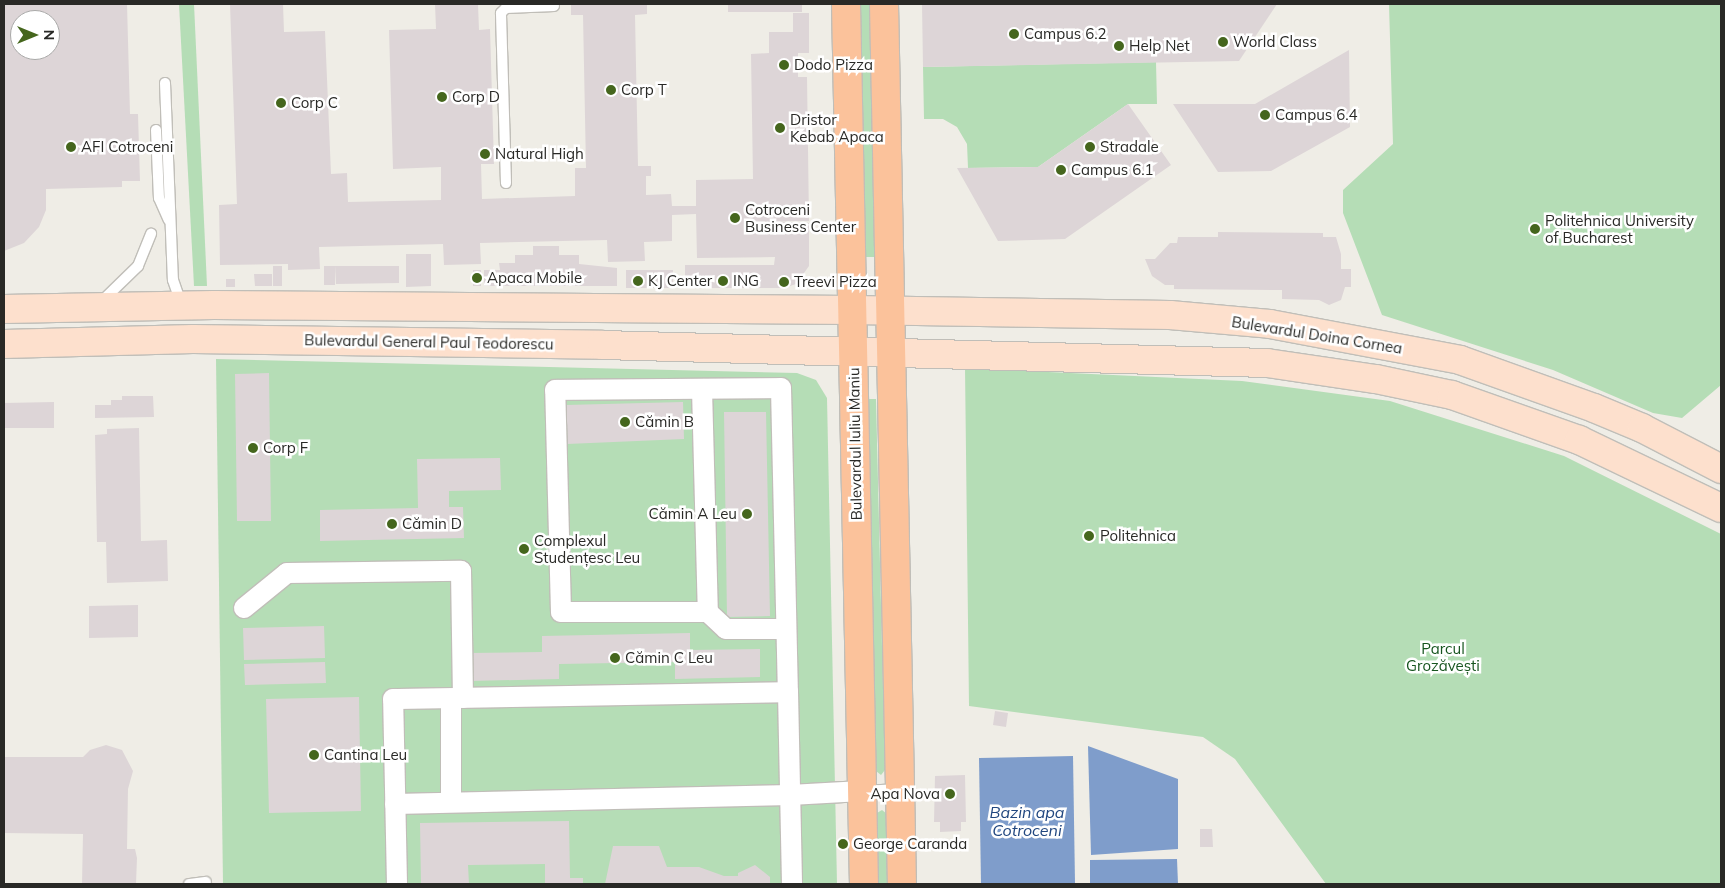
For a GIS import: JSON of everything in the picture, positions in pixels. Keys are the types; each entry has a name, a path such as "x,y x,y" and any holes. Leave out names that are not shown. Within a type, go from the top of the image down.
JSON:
{"main road":[{"name":"Bulevardul Iuliu Maniu","path":"846,4 864,884"},
{"path":"884,4 902,884"},
{"path":"4,309 181,305 853,310"},
{"name":"Bulevardul Doina Cornea","path":"853,310 1170,315 1270,324 1382,343 1460,360 1530,384 1642,428 1721,469"},
{"name":"Bulevardul General Paul Teodorescu","path":"4,344 193,339 892,351"},
{"path":"892,351 1267,363 1376,379 1452,395 1579,440 1721,508"}],"street":[{"path":"786,628 726,628 708,612 561,612 555,390 781,388 792,884"},
{"path":"702,389 708,612"},
{"path":"244,608 287,573 461,571 457,699 451,802"},
{"path":"396,884 393,700 788,692"},
{"path":"395,804 790,795 862,790"}],"lane":[{"path":"506,183 501,13 506,8 554,6"},
{"path":"165,83 174,280 181,305"},
{"path":"156,130 159,198 171,225"},
{"path":"96,306 131,275 144,256 151,234"},
{"path":"862,790 900,789"},
{"path":"188,884 206,882"}],"green space":[{"path":"179,4 194,4 207,286 194,286"},
{"path":"855,4 875,4 882,257 860,257"},
{"name":"Politehnica University of Bucharest","path":"1389,4 1721,4 1721,385 1682,418 1653,413 1553,370 1382,315 1343,213 1343,190 1393,144"},
{"path":"1156,62 1157,104 1128,104 1038,167 968,168 967,144 957,127 943,119 924,119 923,67"},
{"name":"Complexul Studențesc Leu","path":"216,359 797,373 816,380 827,398 837,884 223,884"},
{"name":"Parcul Grozăvești","path":"965,368 1242,381 1390,401 1564,456 1721,534 1721,884 1326,884 1235,759 1203,737 969,706"},
{"path":"867,399 876,399 885,770 881,775 876,771"},
{"path":"882,810 887,814 888,884 879,884 877,813"}],"water":[{"name":"Bazin apa Cotroceni","path":"1088,746 1178,779 1178,849 1091,855"},
{"name":"Bazin apa Cotroceni","path":"1073,756 1075,884 981,884 979,758"},
{"name":"Bazin apa Cotroceni","path":"1177,859 1178,884 1090,884 1090,860"}],"building":[{"name":"AFI Cotroceni","path":"4,4 127,4 130,114 138,114 140,181 122,181 122,187 46,189 46,210 39,227 24,243 4,251"},
{"path":"230,4 283,4 284,32 325,31 331,174 347,173 348,202 441,200 441,167 393,169 389,30 436,29 435,4 478,4 479,30 490,29 494,164 481,164 482,199 575,196 575,168 586,168 583,15 571,15 571,4 647,4 647,14 635,15 638,166 651,166 651,176 646,176 646,195 671,194 672,206 696,206 696,180 753,179 751,54 769,53 769,32 793,32 793,13 809,13 809,53 798,53 798,77 807,77 809,221 774,221 809,223 809,266 796,284 784,288 685,288 685,265 774,265 775,257 697,258 696,214 672,215 672,241 644,242 645,261 608,262 607,240 480,243 481,264 444,265 443,244 319,247 320,269 288,270 288,264 220,265 219,205 237,204"},
{"path":"728,4 802,4 802,12 728,12"},
{"path":"922,4 1277,4 1239,61 923,67"},
{"name":"Campus 6.4","path":"1349,50 1350,127 1271,171 1218,172 1173,104 1255,104"},
{"name":"Campus 6.1","path":"1128,104 1171,165 1065,239 998,241 957,168 1038,167"},
{"path":"1218,232 1323,233 1323,237 1336,237 1341,254 1341,269 1351,269 1351,287 1345,287 1341,300 1329,305 1319,300 1282,299 1282,290 1174,289 1174,285 1165,285 1152,276 1145,259 1155,259 1170,243 1177,243 1178,237 1218,237"},
{"path":"533,246 559,246 559,255 579,255 579,264 617,268 617,286 484,286 484,270 500,270 499,263 515,263 515,255 533,255"},
{"path":"406,254 431,254 431,286 406,287"},
{"path":"273,266 282,266 282,286 273,286"},
{"path":"324,266 335,266 335,285 324,285"},
{"path":"335,266 399,266 399,283 336,284"},
{"name":"Apaca Mobile","path":"473,270 481,270 481,286 473,286"},
{"path":"626,270 673,270 673,288 626,288"},
{"path":"254,274 272,274 272,286 255,286"},
{"path":"226,279 235,279 235,287 226,287"},
{"name":"Corp F","path":"269,373 271,521 237,521 235,374"},
{"path":"122,396 153,396 154,417 95,418 95,405 111,405 111,400 122,400"},
{"path":"54,402 54,428 4,428 4,403"},
{"name":"Cămin B","path":"683,402 684,439 567,444 566,405"},
{"name":"Cămin A Leu","path":"724,412 766,412 770,616 727,617"},
{"path":"139,428 141,541 167,540 168,581 107,583 106,542 97,542 95,435 107,434 107,429"},
{"path":"500,458 501,490 449,491 449,507 463,507 464,538 320,541 320,510 418,508 417,459"},
{"path":"138,605 138,637 89,638 89,606"},
{"path":"324,626 325,658 244,660 243,628"},
{"name":"Cămin C Leu","path":"690,633 690,650 760,649 760,677 675,679 675,662 559,664 559,679 470,681 470,653 542,652 542,636"},
{"path":"325,662 326,683 245,685 244,664"},
{"name":"Cantina Leu","path":"359,697 361,811 269,813 266,699"},
{"path":"995,711 1008,713 1006,727 993,725"},
{"path":"106,745 122,750 133,771 128,789 127,849 135,849 137,858 136,884 82,884 83,834 4,833 4,757 83,757 90,750"},
{"name":"Apa Nova","path":"965,775 966,822 961,822 961,831 940,832 940,822 934,822 935,776"},
{"path":"569,821 570,878 583,878 583,884 545,884 545,864 468,865 469,884 421,884 420,823"},
{"path":"1200,829 1212,829 1213,847 1200,847"},
{"path":"613,846 659,846 667,867 699,867 724,876 738,876 738,873 755,865 770,877 770,884 605,884"}],"place":[{"name":"Campus 6.2","path":"1014,34"},
{"name":"World Class","path":"1223,42"},
{"name":"Help Net","path":"1119,46"},
{"name":"Dodo Pizza","path":"784,65"},
{"name":"Corp T","path":"611,90"},
{"name":"Corp D","path":"442,97"},
{"name":"Corp C","path":"281,103"},
{"name":"Campus 6.4","path":"1265,115"},
{"name":"Dristor Kebab Apaca","path":"780,128"},
{"name":"AFI Cotroceni","path":"71,147"},
{"name":"Stradale","path":"1090,147"},
{"name":"Natural High","path":"485,154"},
{"name":"Campus 6.1","path":"1061,170"},
{"name":"Cotroceni Business Center","path":"735,218"},
{"name":"Politehnica University of Bucharest","path":"1535,229"},
{"name":"Apaca Mobile","path":"477,278"},
{"name":"KJ Center","path":"638,281"},
{"name":"ING","path":"723,281"},
{"name":"Treevi Pizza","path":"784,282"},
{"name":"Cămin B","path":"625,422"},
{"name":"Corp F","path":"253,448"},
{"name":"Cămin A Leu","path":"747,514"},
{"name":"Cămin D","path":"392,524"},
{"name":"Politehnica","path":"1089,536"},
{"name":"Complexul Studențesc Leu","path":"524,549"},
{"name":"Cămin C Leu","path":"615,658"},
{"name":"Cantina Leu","path":"314,755"},
{"name":"Apa Nova","path":"950,794"},
{"name":"George Caranda","path":"843,844"}]}
